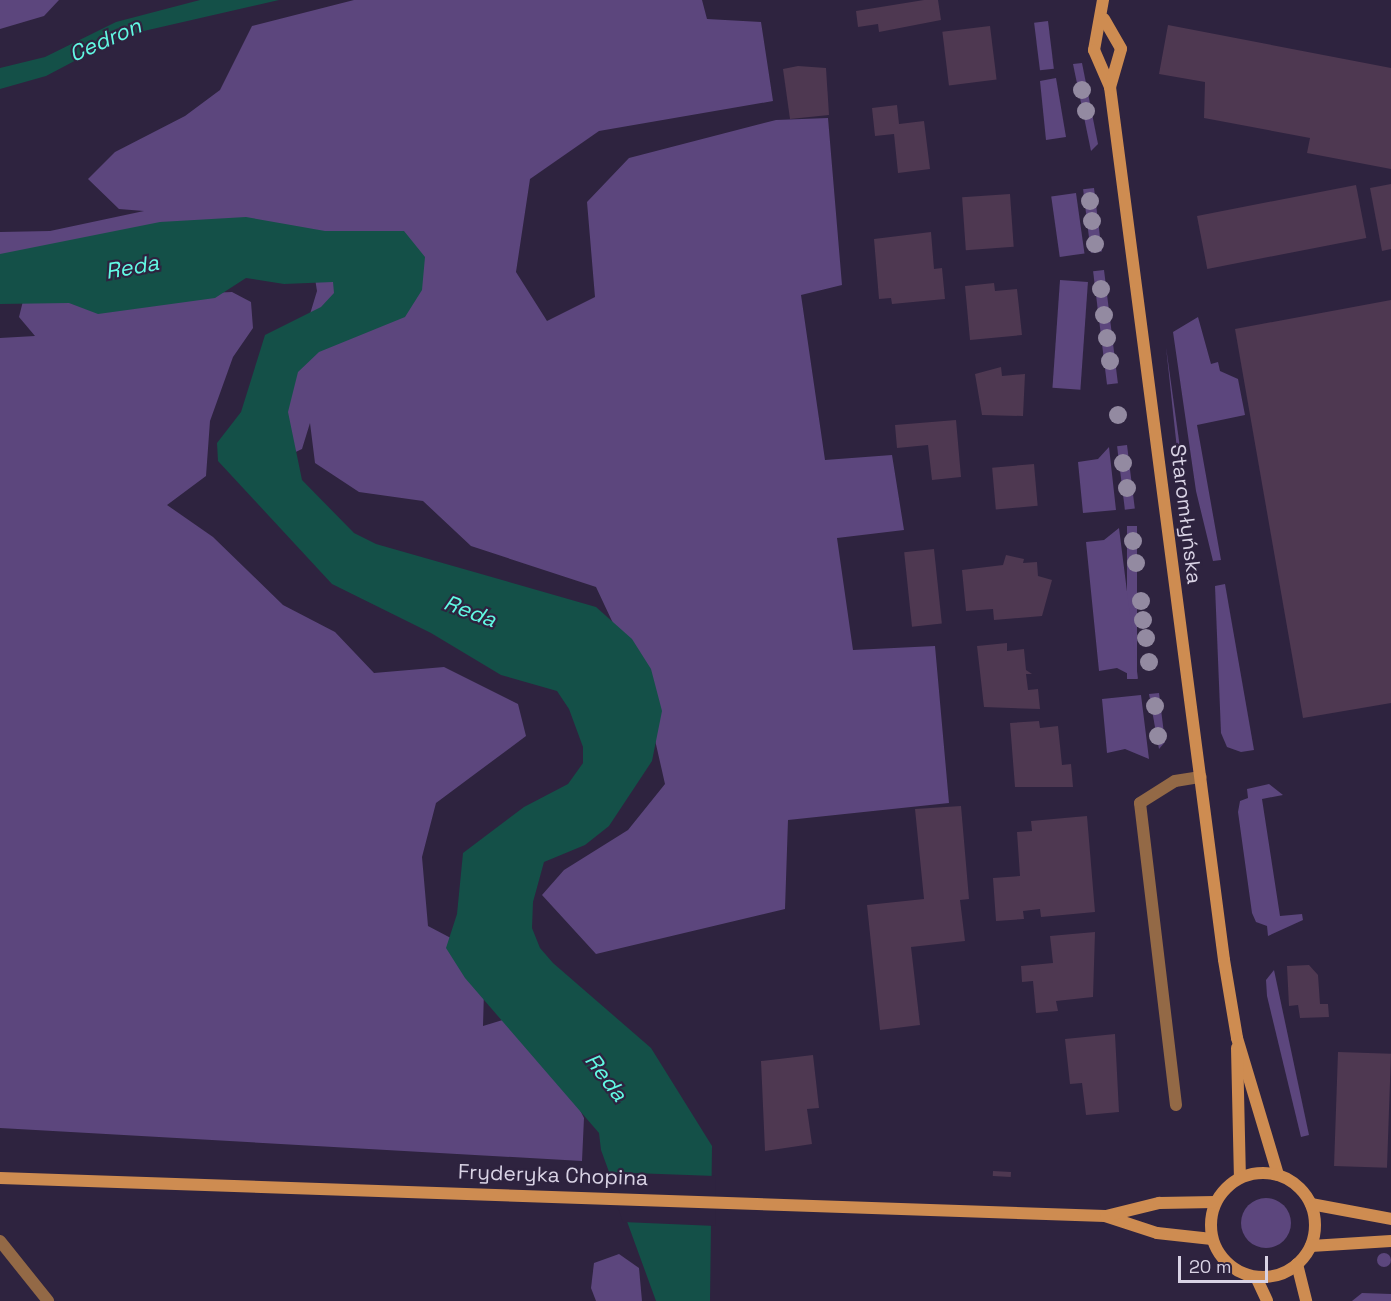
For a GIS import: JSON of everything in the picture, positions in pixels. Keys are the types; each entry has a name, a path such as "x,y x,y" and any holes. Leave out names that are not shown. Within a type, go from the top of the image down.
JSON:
{"main road":[{"name":"Staromłyńska","path":"1103,0 1104,19 1094,50 1110,87 1237,1038 1240,1178"},
{"path":"1104,19 1121,49 1110,87"},
{"name":"Staromłyńska","path":"1237,1038 1278,1175"},
{"path":"1278,1175 1298,1185 1311,1204 1311,1246 1297,1264 1278,1275 1256,1277 1221,1257 1212,1239 1215,1202 1240,1178 1278,1175"},
{"name":"Fryderyka Chopina","path":"0,1178 588,1195 1105,1216 1159,1203 1215,1202"},
{"path":"1311,1204 1391,1219"},
{"name":"Fryderyka Chopina","path":"1105,1216 1157,1233 1212,1239"},
{"path":"1311,1246 1391,1241"},
{"path":"1297,1264 1306,1301"},
{"path":"1256,1277 1267,1301"}],"lane":[{"path":"1176,1105 1140,803 1175,781 1201,777"},
{"path":"0,1242 48,1301"}],"shaded area":[{"path":"0,0 59,0 44,16 0,29"},
{"path":"354,0 702,0 707,19 761,22 773,101 599,131 530,179 516,272 547,321 595,297 587,202 629,158 776,120 828,118 842,285 801,295 825,460 892,455 904,530 837,538 853,650 935,646 949,803 788,820 785,909 596,954 542,895 564,870 628,830 665,784 643,687 596,587 471,546 423,501 359,492 315,463 310,423 302,449 285,457 277,423 317,291 312,260 0,258 0,232 50,231 144,211 119,209 88,179 115,152 185,116 220,90 252,26"},
{"path":"1048,21 1054,69 1040,70 1034,23"},
{"path":"1082,63 1098,144 1091,151 1073,64"},
{"path":"1056,78 1066,137 1046,140 1040,81"},
{"path":"1094,188 1102,252 1091,253 1083,189"},
{"path":"1076,193 1084,253 1060,257 1051,196"},
{"path":"1104,270 1118,383 1107,384 1093,271"},
{"path":"1060,280 1088,282 1080,390 1052,388"},
{"path":"232,292 251,302 253,328 233,357 210,421 206,476 167,505 213,537 283,605 335,632 374,673 444,667 518,704 526,736 436,803 422,857 428,926 485,956 483,1026 516,1016 548,1046 584,1118 582,1161 0,1128 0,338 35,336 19,317 23,301"},
{"path":"1198,317 1211,364 1218,362 1220,371 1238,379 1245,415 1197,425 1221,560 1213,561 1196,491 1173,332"},
{"path":"1166,347 1186,491 1180,477"},
{"path":"1127,445 1135,509 1125,510 1117,446"},
{"path":"1109,447 1116,510 1083,513 1078,462 1098,459"},
{"path":"1127,526 1137,526 1137,679 1127,679"},
{"path":"1119,528 1138,679 1117,668 1099,671 1086,542 1104,540"},
{"path":"1225,584 1254,750 1241,752 1227,747 1221,733 1215,586"},
{"path":"1159,693 1165,742 1159,749 1149,694"},
{"path":"1141,695 1149,759 1125,749 1107,753 1102,699"},
{"path":"1269,784 1283,795 1262,799 1280,916 1302,914 1303,920 1268,936 1267,926 1256,922 1252,913 1238,812 1240,801 1248,798 1247,789"},
{"path":"1274,970 1309,1135 1301,1137 1267,996 1266,980"},
{"path":"1266,1198 1284,1205 1291,1223 1284,1241 1266,1248 1248,1241 1241,1223 1248,1205"},
{"path":"1384,1253 1389,1255 1391,1260 1389,1265 1384,1267 1379,1265 1377,1260 1379,1255"},
{"path":"619,1254 639,1268 642,1301 596,1301 591,1288 594,1263"},
{"path":"1362,1293 1391,1294 1391,1301 1352,1301"}],"water":[{"name":"Cedron","path":"200,0 279,0 122,36 46,76 0,89 0,68 45,57 116,22"},
{"name":"Reda","path":"246,217 325,231 404,231 425,257 422,290 405,317 319,352 298,372 288,412 302,480 354,533 376,544 596,607 632,639 651,669 662,711 652,761 609,826 585,845 544,862 533,902 532,928 540,948 553,963 651,1048 712,1146 710,1301 656,1301 601,1150 599,1133 465,978 446,948 457,914 463,853 524,807 568,784 583,763 583,747 569,709 557,691 501,675 431,633 332,584 218,461 217,443 241,412 265,335 321,307 334,293 333,282 284,284 246,278 215,298 98,314 69,303 0,304 0,254 160,222"}],"pier":[{"path":"605,1172 715,1176 716,1226 623,1222"}],"building":[{"path":"924,0 938,0 941,20 879,32 878,24 858,27 856,11"},
{"path":"1168,25 1391,68 1391,169 1307,153 1310,138 1204,118 1205,82 1159,74"},
{"path":"990,26 997,80 949,85 942,32"},
{"path":"798,66 826,68 829,115 790,119 783,69"},
{"path":"897,105 899,124 924,121 930,169 898,173 894,134 875,136 872,108"},
{"path":"1391,184 1391,249 1382,251 1370,188"},
{"path":"1356,185 1366,238 1207,269 1197,216"},
{"path":"1010,194 1014,247 966,250 962,197"},
{"path":"931,232 934,269 942,268 945,299 892,304 891,298 879,299 874,239"},
{"path":"994,283 995,291 1017,289 1022,335 970,340 965,286"},
{"path":"1391,300 1391,703 1303,718 1235,329"},
{"path":"1001,367 1002,376 1025,374 1023,416 982,415 975,374"},
{"path":"956,420 961,477 932,480 928,445 897,448 895,425"},
{"path":"1034,464 1038,506 996,510 992,468"},
{"path":"934,549 942,624 912,627 904,552"},
{"path":"1006,555 1024,559 1023,563 1037,562 1038,576 1052,580 1042,616 994,620 993,609 966,611 962,570 1003,565"},
{"path":"1007,643 1007,651 1024,649 1026,670 1032,674 1026,674 1028,690 1038,689 1040,709 984,707 977,646"},
{"path":"1039,721 1040,728 1058,726 1062,765 1071,764 1073,787 1015,787 1010,723"},
{"path":"961,806 969,899 960,900 965,941 911,947 920,1025 880,1030 867,905 924,899 915,809"},
{"path":"1087,816 1095,912 1041,917 1040,909 1023,911 1024,919 996,921 993,878 1020,876 1017,832 1032,831 1031,821"},
{"path":"1095,932 1093,997 1056,1001 1058,1011 1036,1013 1033,981 1022,982 1021,966 1053,963 1050,936"},
{"path":"1309,965 1318,975 1320,1004 1328,1004 1329,1017 1300,1018 1298,1005 1289,1006 1287,966"},
{"path":"1115,1034 1119,1112 1086,1115 1082,1083 1070,1084 1065,1039"},
{"path":"1338,1052 1391,1054 1387,1168 1334,1166"},
{"path":"813,1055 819,1108 807,1109 812,1144 765,1151 761,1061"},
{"path":"993,1171 1011,1172 1011,1177 993,1176"}]}
